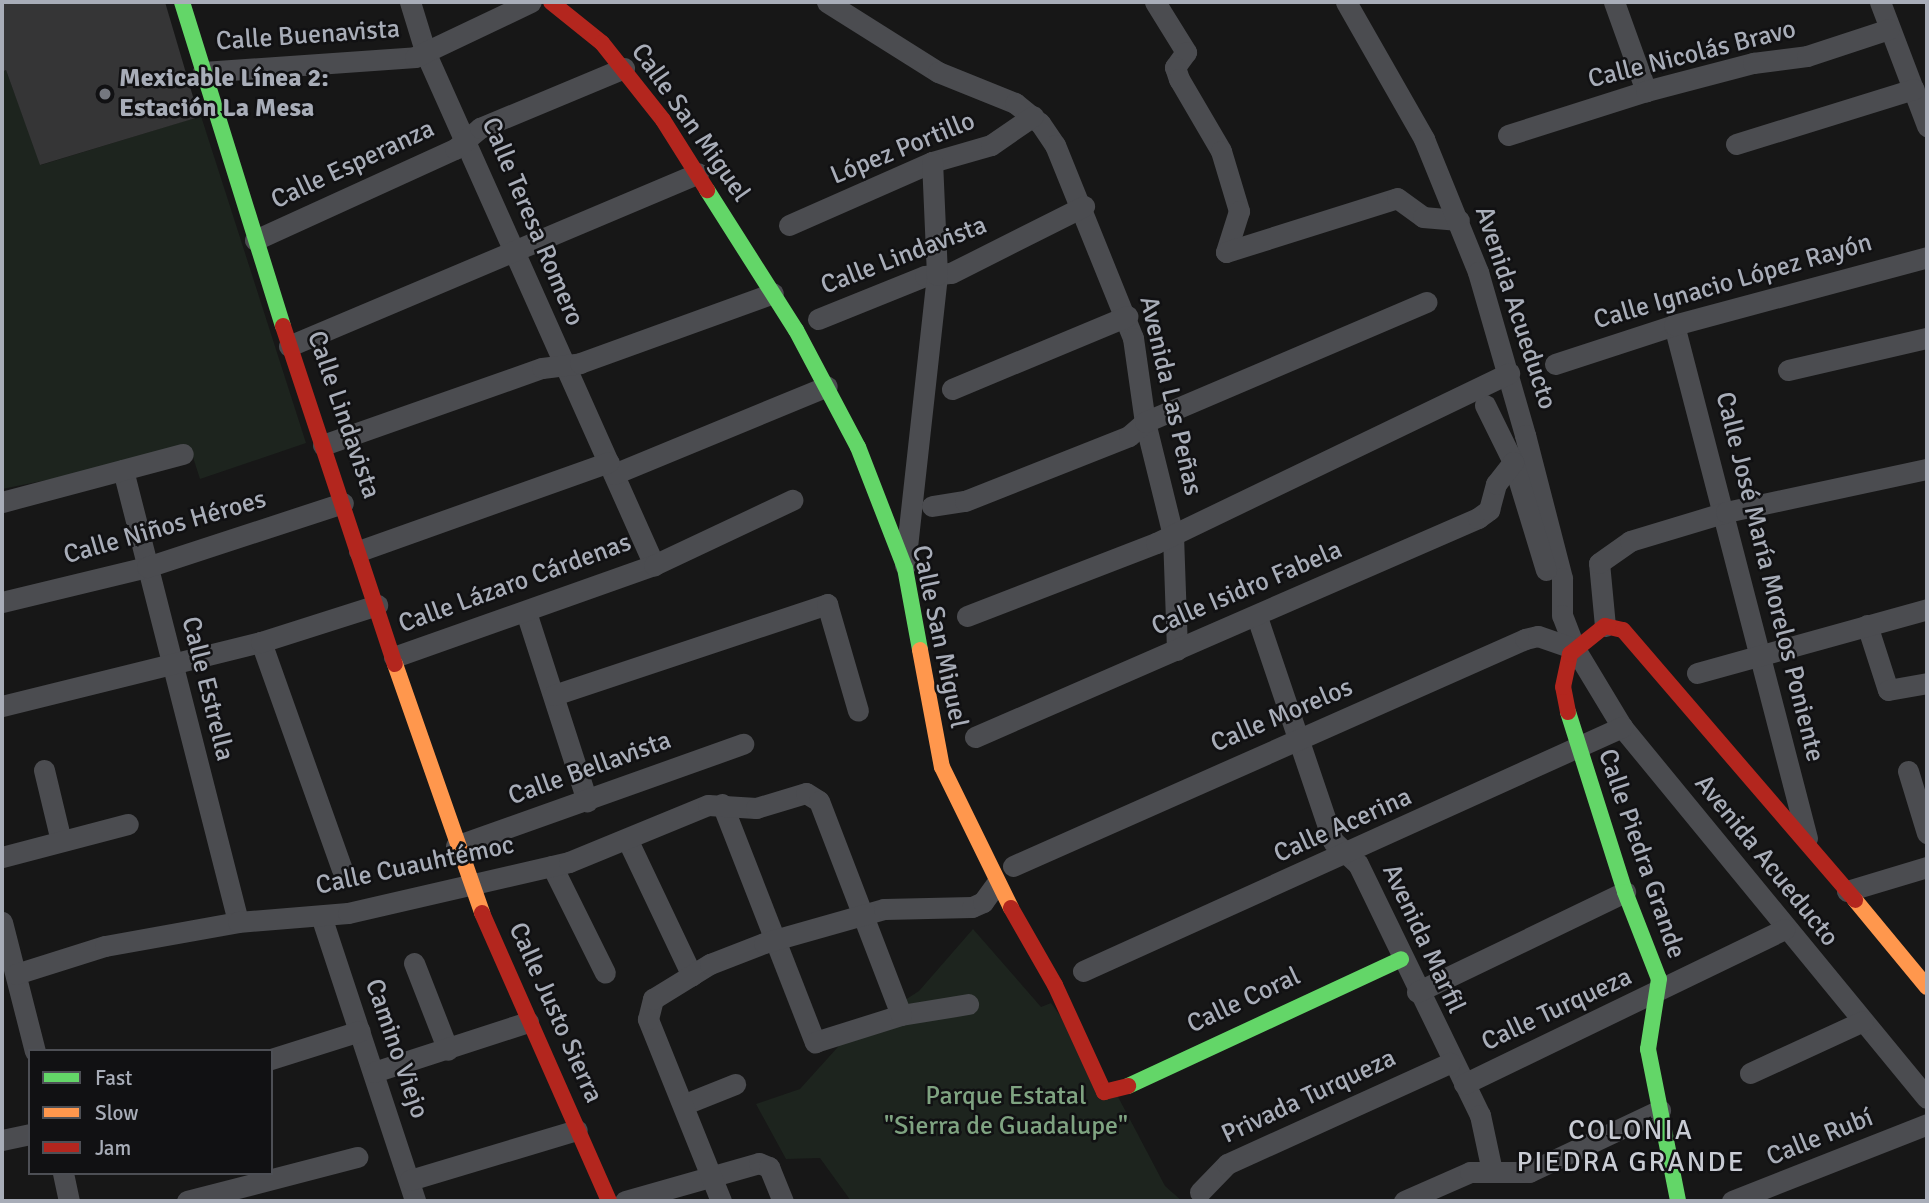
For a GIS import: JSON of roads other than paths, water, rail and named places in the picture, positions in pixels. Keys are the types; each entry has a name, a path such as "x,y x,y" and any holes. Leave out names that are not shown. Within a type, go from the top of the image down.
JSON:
{"street":[{"name":"Calle Lindavista","path":"182,2 289,346 456,846"},
{"name":"Calle Teresa Romero","path":"410,2 426,54 519,250 562,366 611,468"},
{"name":"Calle Buenavista","path":"203,72 426,54 531,2"},
{"name":"Calle San Miguel","path":"551,2 624,68 698,173 774,293 827,386 868,467 905,568 942,767 996,884 1055,985 1101,1088 1110,1093"},
{"name":"Avenida Las Peñas","path":"827,2 938,72 1003,97 1033,116 1055,145 1084,206 1127,316 1144,422 1173,535 1177,650"},
{"path":"1154,2 1185,52 1175,67 1179,79 1221,151 1239,211 1226,252 1236,253 1397,198 1423,217 1458,220"},
{"name":"Avenida Acueducto","path":"1346,2 1418,128 1458,220 1509,373 1562,578 1562,615 1575,649 1622,727 1785,929 1927,1098"},
{"path":"1614,2 1646,91"},
{"path":"1880,2 1927,126"},
{"name":"Calle Nicolás Bravo","path":"1508,135 1646,91 1753,63 1807,56 1889,29"},
{"name":"Calle Esperanza","path":"255,240 367,192 467,138 624,68"},
{"path":"1736,145 1914,89"},
{"name":"López Portillo","path":"789,225 932,162 991,145 1033,116"},
{"path":"905,568 937,275 932,162"},
{"path":"289,346 698,173"},
{"name":"Calle Lindavista","path":"818,319 937,275 1084,206"},
{"name":"Calle Ignacio López Rayón","path":"1555,364 1674,325 1927,257"},
{"path":"323,445 774,293"},
{"path":"932,506 965,501 1136,433 1144,422 1426,302"},
{"path":"952,390 1127,316"},
{"name":"Calle José María Morelos Poniente","path":"1674,325 1763,654 1808,843"},
{"path":"1788,370 1927,338"},
{"path":"967,616 1173,535 1509,373"},
{"path":"359,551 611,468 827,386"},
{"path":"1485,405 1513,462 1562,615"},
{"path":"2,502 183,454"},
{"name":"Calle Isidro Fabela","path":"975,737 1258,617 1486,513 1496,484 1513,462"},
{"name":"Calle Lázaro Cárdenas","path":"611,468 654,565"},
{"path":"1575,649 1605,626 1598,571 1604,555 1630,541 1726,512 1927,469"},
{"name":"Calle Estrella","path":"123,470 238,922"},
{"name":"Calle Lázaro Cárdenas","path":"394,657 654,565 792,500"},
{"name":"Calle Niños Héroes","path":"2,602 146,567 343,503"},
{"path":"2,706 261,642 377,605"},
{"path":"554,695 830,605 858,711"},
{"path":"1697,673 1927,609"},
{"path":"526,612 587,801"},
{"name":"Avenida Marfil","path":"1258,617 1297,742 1333,841 1358,864 1490,1143 1492,1171"},
{"path":"1867,625 1885,687 1892,691 1927,683"},
{"name":"Avenida Acueducto","path":"1605,626 1630,637 1808,843 1927,987"},
{"name":"Calle Morelos","path":"1013,866 1525,639 1538,636 1575,649"},
{"path":"261,642 342,869"},
{"name":"Calle Piedra Grande","path":"1575,649 1566,659 1563,687 1578,750 1625,892 1651,949 1658,993 1648,1030 1678,1201"},
{"name":"Calle Acerina","path":"1083,971 1578,750 1622,727"},
{"name":"Calle Bellavista","path":"456,846 743,744"},
{"path":"44,770 61,841"},
{"path":"1908,771 1927,833"},
{"name":"Calle Cuauhtémoc","path":"16,974 105,946 238,922 321,916 552,866 628,841 697,808 722,804 756,808 806,793 815,797 862,916"},
{"path":"722,804 773,942 815,1042 901,1015 968,1004"},
{"path":"2,857 128,824"},
{"path":"628,841 692,976"},
{"name":"Calle Justo Sierra","path":"456,846 469,885 528,1022 609,1201"},
{"path":"552,866 605,973"},
{"path":"1847,891 1927,867"},
{"path":"721,1201 646,1007 692,976 773,942 903,905 972,907 984,902 996,884"},
{"path":"1417,992 1625,892"},
{"name":"Camino Viejo","path":"321,916 415,1201"},
{"path":"862,916 901,1015"},
{"path":"2,922 35,1049"},
{"name":"Calle Turqueza","path":"1464,1084 1658,993 1785,929"},
{"name":"Calle Coral","path":"1110,1093 1401,959"},
{"path":"414,963 449,1050"},
{"path":"1751,1073 1863,1020"},
{"path":"374,1072 449,1050 528,1022"},
{"path":"273,1058 360,1031"},
{"name":"Privada Turqueza","path":"1200,1192 1227,1164 1450,1063"},
{"path":"685,1104 735,1084"},
{"path":"1404,1201 1470,1172 1529,1172 1660,1110"},
{"name":"Calle Rubí","path":"1732,1201 1927,1124"},
{"path":"410,1180 577,1130"},
{"path":"2,1140 28,1134"},
{"path":"187,1201 357,1157"},
{"path":"625,1201 764,1163 783,1201"},
{"path":"63,1175 69,1201"}],"place":[{"name":"Mexicable Línea 2: Estación La Mesa","path":"105,94"}],"district":[{"name":"COLONIA PIEDRA GRANDE","path":"1631,1146"}],"park label":[{"name":"Parque Estatal \"Sierra de Guadalupe\"","path":"1006,1112"}]}
